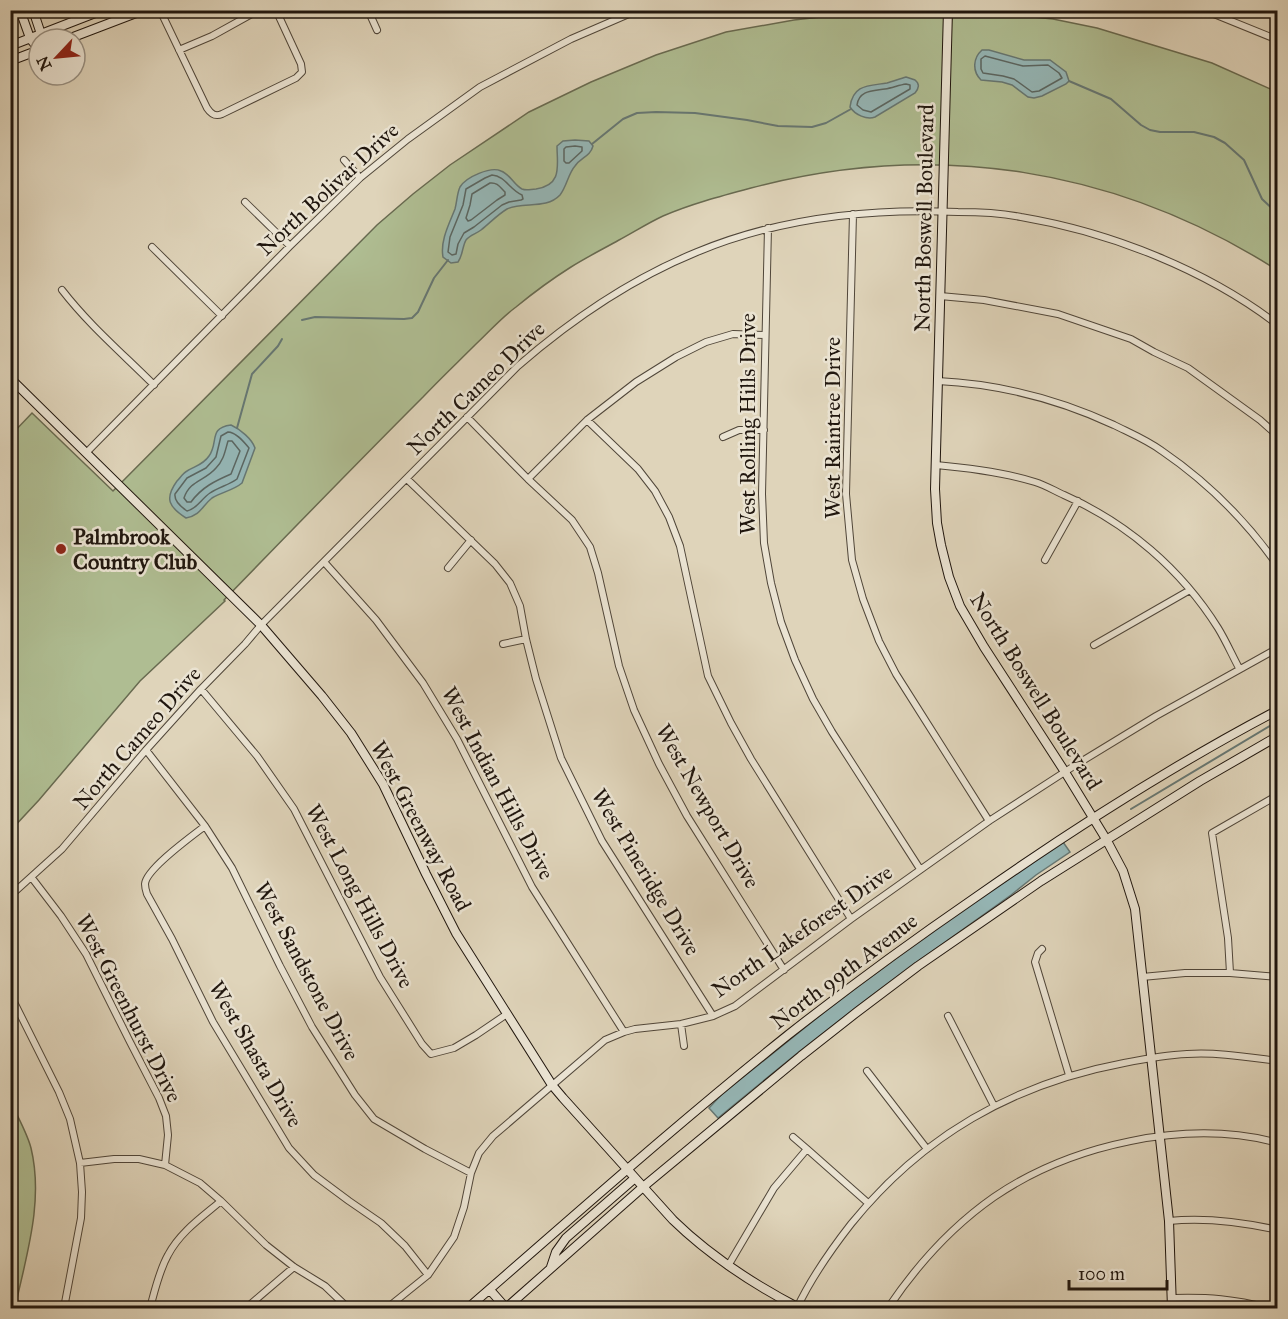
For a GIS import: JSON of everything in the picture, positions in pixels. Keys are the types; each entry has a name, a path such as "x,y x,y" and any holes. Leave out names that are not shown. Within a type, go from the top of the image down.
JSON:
{"street":[{"path":"20,10 27,30"},
{"path":"33,10 38,27"},
{"path":"62,27 103,10"},
{"path":"87,32 144,10"},
{"path":"160,10 207,108 213,115 222,114 296,78 302,72 301,63 276,10"},
{"path":"179,50 212,36 259,10"},
{"path":"368,10 377,30"},
{"name":"North Bolivar Drive","path":"86,453 290,246 360,178 408,139 480,87 571,39 638,10"},
{"name":"North Boswell Boulevard","path":"948,10 935,501 937,523 945,564 955,593 975,632 1106,839 1123,871 1135,909 1169,1221 1172,1308"},
{"path":"1204,10 1278,40"},
{"path":"10,46 27,39"},
{"path":"10,61 27,55"},
{"path":"344,160 360,178"},
{"path":"245,202 290,246"},
{"name":"North Cameo Drive","path":"10,897 68,843 146,750 261,625 518,366 545,342 616,292 658,270 698,252 768,228 810,219 922,210 1020,216 1068,226 1122,243 1167,261 1224,289 1278,325"},
{"name":"West Raintree Drive","path":"853,214 846,494 852,560 862,599 896,675 989,821"},
{"name":"West Rolling Hills Drive","path":"768,228 762,494 764,543 771,583 781,622 813,699 920,869"},
{"path":"152,247 222,315"},
{"path":"62,290 94,326 154,385"},
{"path":"940,296 984,300 1058,314 1131,339 1188,368 1260,420 1278,436"},
{"path":"528,479 587,420 636,382 676,357 706,342 733,334 765,334"},
{"name":"West Greenway Road","path":"10,378 261,625 351,733 382,784 456,933 552,1085 686,1232 728,1266 798,1308"},
{"path":"938,381 991,386 1022,392 1093,415 1138,436 1161,450 1209,489 1230,509 1278,566"},
{"name":"West Newport Drive","path":"467,417 572,520 590,547 619,666 634,710 687,816 784,970"},
{"path":"587,420 638,469 655,492 669,517 680,546 708,676 751,759 851,919"},
{"path":"723,436 739,430 764,430"},
{"path":"936,465 999,473 1036,482 1112,520 1143,542 1190,590 1217,627 1239,668"},
{"name":"West Pineridge Drive","path":"407,478 495,564 510,583 520,606 536,679 561,758 602,841 713,1016"},
{"path":"1045,560 1078,501"},
{"path":"448,568 471,540"},
{"name":"West Indian Hills Drive","path":"324,562 376,620 423,682 457,739 532,887 624,1032"},
{"path":"1094,645 1190,590"},
{"path":"503,644 526,639"},
{"name":"North Lakeforest Drive","path":"387,1308 428,1275 454,1237 479,1152 493,1136 606,1040 624,1032 646,1027 681,1024 713,1016 735,1006 851,919 989,821 1156,716 1278,648"},
{"name":"West Long Hills Drive","path":"201,689 257,756 294,809 380,977 422,1044 431,1054 454,1048 507,1014"},
{"name":"North 99th Avenue","path":"468,1308 677,1126 793,1031 876,967 1093,818 1182,763 1278,710"},
{"name":"North 99th Avenue","path":"506,1308 643,1186 857,1012 1041,880 1200,781 1278,736"},
{"name":"West Sandstone Drive","path":"146,750 205,826 232,868 312,1027 374,1119 471,1173"},
{"path":"1230,973 1228,938 1212,833 1278,795"},
{"name":"West Shasta Drive","path":"205,826 170,852 147,878 144,885 147,894 213,1022 289,1148 314,1175 381,1223 405,1246 428,1275"},
{"name":"West Greenhurst Drive","path":"32,878 62,916 86,954 159,1098 166,1116 168,1135 165,1165"},
{"path":"1042,949 1035,962 1069,1075"},
{"path":"1142,977 1185,973 1230,973 1278,977"},
{"path":"10,994 59,1092 70,1119 80,1163 81,1218 64,1308"},
{"path":"948,1016 994,1106"},
{"path":"681,1024 684,1046"},
{"path":"798,1308 830,1251 885,1185 927,1149 994,1106 1069,1075 1151,1058 1187,1053 1234,1055 1278,1061"},
{"path":"867,1071 927,1149"},
{"path":"888,1308 928,1256 950,1233 994,1197 1032,1174 1064,1160 1132,1140 1160,1136 1230,1135 1278,1143"},
{"path":"793,1137 868,1203"},
{"path":"728,1266 774,1188 807,1149"},
{"path":"80,1163 114,1159 139,1160 165,1165 200,1183 252,1232 294,1267 325,1286 348,1308"},
{"name":"North 99th Avenue","path":"551,1268 556,1252 566,1238 635,1178"},
{"path":"150,1308 160,1273 169,1253 183,1233 221,1201"},
{"path":"1169,1221 1186,1219 1234,1221 1278,1230"},
{"path":"246,1308 294,1267"},
{"path":"490,1290 506,1308"},
{"path":"1173,1298 1229,1299 1268,1308"}],"green space":[{"name":"Palmbrook Country Club","path":"963,10 1053,19 1097,28 1212,63 1277,92 1277,270 1216,235 1153,207 1089,186 1023,172 956,166 888,166 820,173 729,194 663,216 571,267 500,320 225,601 140,681 11,830 11,435 32,413 113,491 377,225 450,165 529,112 591,82 656,55 726,32 794,20 865,12"},
{"path":"10,1101 31,1148 36,1188 32,1229 15,1308 10,1308"}],"water":[{"path":"982,50 1024,60 1050,60 1066,72 1069,81 1042,96 1028,97 1012,85 981,80 976,73 975,65"},
{"path":"906,77 918,83 915,93 875,117 861,116 850,107 858,90"},
{"path":"563,141 589,141 593,146 590,152 577,163 560,195 554,200 541,204 507,209 466,240 458,262 451,263 443,257 444,239 455,209 459,189 463,183 479,173 497,170 507,175 522,189 545,187 555,179 557,173 557,146"},
{"path":"231,425 245,435 255,448 242,483 212,498 198,512 186,518 170,502 173,487 184,473 207,459 219,429"},
{"path":"1063,842 1070,852 871,996 718,1118 709,1108 722,1094 828,1009 939,926"}],"waterway":[{"path":"1069,81 1111,99 1150,130 1194,132 1214,137 1225,143 1244,160 1262,199 1278,214"},
{"path":"592,144 623,119 637,113 695,113 778,126 812,127 826,123 851,109"},
{"path":"302,320 315,317 412,318 418,312 434,278 448,260"},
{"path":"237,428 252,374 282,339"},
{"path":"1131,809 1278,721"}],"place":[{"name":"Palmbrook Country Club","path":"61,549"}]}
